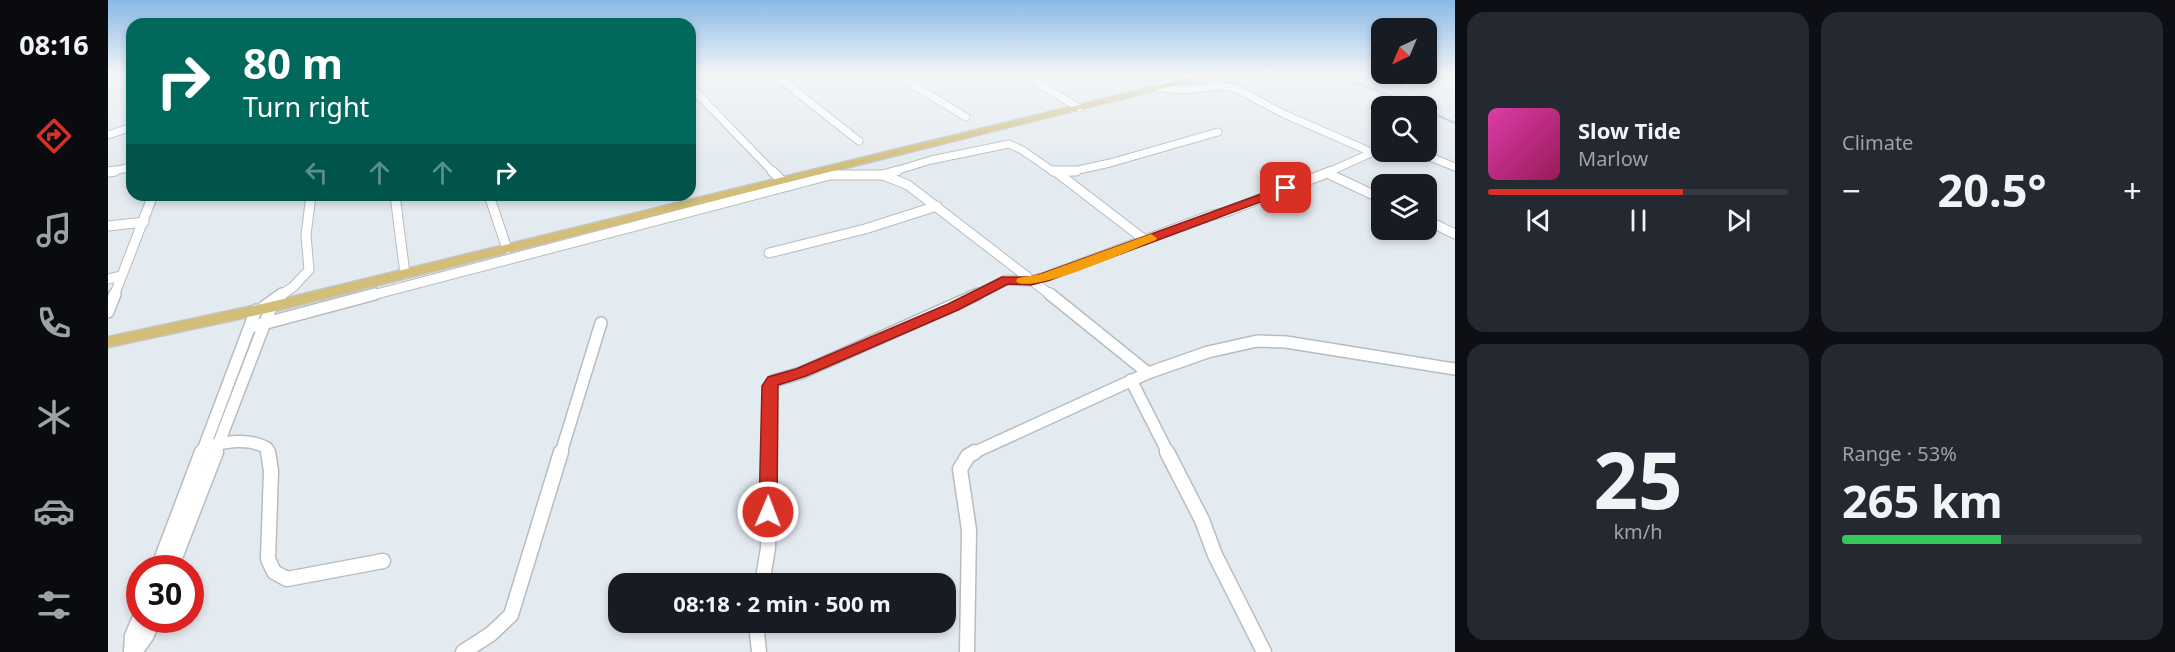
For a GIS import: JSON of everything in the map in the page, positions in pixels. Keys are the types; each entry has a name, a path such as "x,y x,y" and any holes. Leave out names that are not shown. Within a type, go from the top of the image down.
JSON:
{"main road":[{"path":"108,342 405,274 1093,104"}],"street":[{"path":"708,104 782,181"},
{"path":"813,104 859,141"},
{"path":"945,104 966,117"},
{"path":"1073,104 1079,108"},
{"path":"1266,104 1371,152"},
{"path":"108,135 126,129"},
{"path":"1055,171 1091,167 1218,132"},
{"path":"804,176 883,175 931,160 1010,144 1017,146 1055,171 1145,240"},
{"path":"764,573 768,548 769,386 773,381 801,373 953,307 1006,280 1031,281 1327,173 1371,152"},
{"path":"1437,160 1455,167"},
{"path":"108,172 126,168"},
{"path":"1327,173 1371,194"},
{"path":"251,327 830,175"},
{"path":"883,175 908,185 938,206 1031,281 1068,307 1148,373"},
{"path":"108,312 151,201"},
{"path":"175,555 251,327 263,308 293,287 309,270 306,235 310,201"},
{"path":"396,201 405,274"},
{"path":"491,201 507,249"},
{"path":"769,253 855,232 938,206"},
{"path":"108,226 144,222"},
{"path":"1437,225 1455,234"},
{"path":"108,279 121,276"},
{"path":"164,555 265,324 263,308"},
{"path":"463,652 491,634 511,615 601,322"},
{"path":"967,652 969,530 960,470 963,462 983,447 1148,373 1208,352 1268,340 1455,369"},
{"path":"1131,380 1202,520 1215,555 1264,652"},
{"path":"211,446 250,441 260,443 267,448 272,471 268,559 270,568 278,577 287,579 383,561"},
{"path":"133,633 133,652"},
{"path":"133,652 148,633"},
{"path":"757,633 759,652"}],"waterway":[{"path":"1437,115 1455,123"}],"slow traffic":[{"path":"1022,281 1046,277 1151,238"}],"route":[{"path":"768,512 769,386 773,381 801,373 953,307 1006,280 1031,281 1046,277 1286,188"}]}
